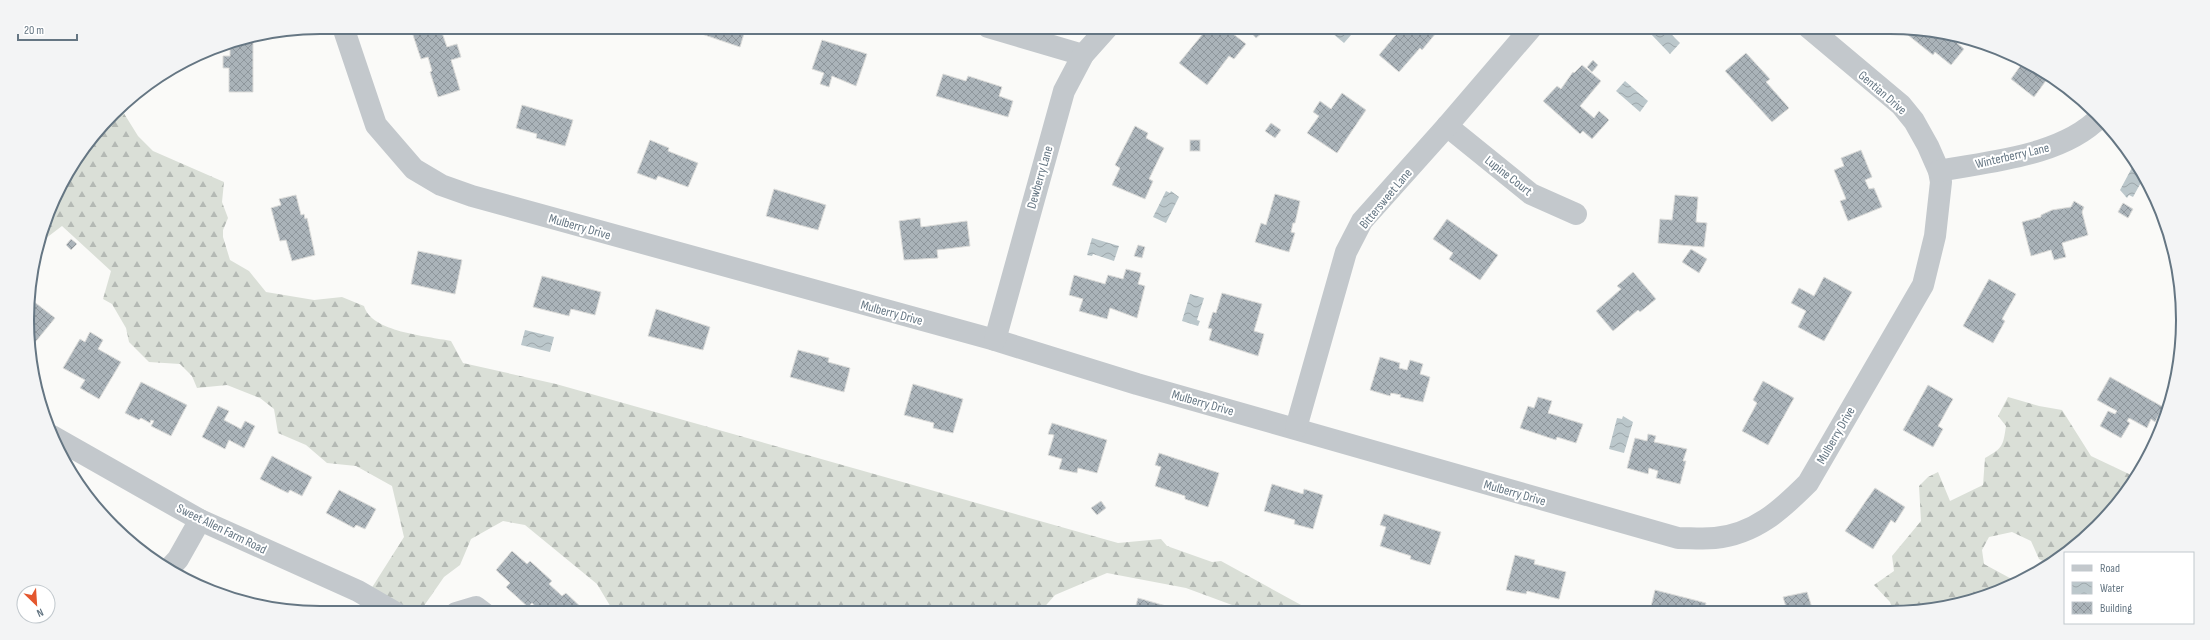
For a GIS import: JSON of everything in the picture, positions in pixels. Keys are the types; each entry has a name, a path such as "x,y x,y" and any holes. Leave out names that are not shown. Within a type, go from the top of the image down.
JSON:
{"street":[{"name":"Mulberry Drive","path":"345,34 376,125 414,169 441,185 472,196 771,280 995,340 1137,384 1296,428 1470,480 1678,538 1716,538 1751,529 1782,509 1808,483 1923,285 1939,209 1939,171"},
{"path":"1012,34 1083,55"},
{"name":"Dewberry Lane","path":"995,340 1064,91 1083,55 1102,34"},
{"name":"Bittersweet Lane","path":"1296,428 1346,252 1362,221 1447,126 1526,34"},
{"name":"Gentian Drive","path":"1816,34 1901,104 1914,121 1939,171"},
{"name":"Winterberry Lane","path":"1939,171 2048,149 2073,137 2095,121"},
{"name":"Lupine Court","path":"1447,126 1531,194 1576,214"},
{"name":"Sweet Allen Farm Road","path":"61,441 200,520 358,591 384,606"},
{"path":"172,565 178,559 200,520"}],"green space":[{"path":"123,113 138,136 153,151 224,182 222,202 228,218 223,230 223,237 230,260 249,271 266,292 314,300 342,297 364,306 369,315 377,322 388,327 415,335 451,341 463,363 556,384 1118,543 1161,539 1167,546 1212,562 1221,561 1303,606 1235,606 1186,588 1107,573 1055,595 1045,606 610,606 597,584 525,525 503,521 471,539 460,565 444,577 424,606 380,606 366,597 404,537 392,486 356,466 327,463 306,445 278,433 274,409 260,398 227,385 197,388 192,376 180,364 149,362 129,342 126,328 112,304 103,299 111,271 62,226 46,238 63,194 72,177 93,146 105,131"},
{"path":"2008,397 2039,406 2062,410 2091,456 2130,476 2105,509 2079,535 2044,561 2039,559 2031,541 2012,532 1989,537 1982,550 1984,564 2011,579 1982,591 1946,601 1927,604 1891,606 1890,602 1874,585 1894,571 1892,556 1921,521 1919,486 1928,477 1938,472 1950,501 1983,485 1985,458 1999,449 2004,438 2006,426 1998,416"}],"water":[{"path":"1333,34 1352,34 1344,43"},
{"path":"1651,34 1671,34 1680,43 1670,54"},
{"path":"1625,81 1648,101 1640,112 1616,91"},
{"path":"2132,167 2141,183 2133,197 2129,195 2127,198 2120,190"},
{"path":"1166,191 1170,193 1171,191 1179,197 1166,223 1153,217"},
{"path":"1092,238 1119,246 1114,261 1093,254 1092,256 1087,255"},
{"path":"1190,294 1204,298 1197,320 1200,321 1198,326 1182,321"},
{"path":"525,330 554,337 550,352 521,345"},
{"path":"1623,416 1633,422 1624,453 1609,449 1617,418 1622,419"}],"building":[{"path":"413,34 442,34 447,47 457,44 461,57 451,60 460,90 438,97 430,72 432,71 428,57 421,59"},
{"path":"702,34 744,34 740,47"},
{"path":"1200,34 1233,34 1246,44 1234,59 1229,56 1207,85 1179,63 1202,35"},
{"path":"1252,34 1261,34 1256,38"},
{"path":"1397,34 1435,34 1422,50 1420,48 1399,72 1379,55"},
{"path":"1908,35 1946,39 1956,42 1964,49 1951,65 1935,52 1933,55"},
{"path":"822,40 867,54 856,86 832,76 829,87 820,84 824,73 812,69"},
{"path":"253,42 253,92 229,92 229,68 223,68 223,56 230,56 230,49 228,49"},
{"path":"1746,53 1770,79 1766,82 1789,108 1772,122 1725,71"},
{"path":"1593,60 1598,65 1592,72 1587,67"},
{"path":"1582,65 1601,81 1580,106 1594,118 1599,111 1609,120 1592,139 1583,131 1580,134 1543,101 1557,86 1561,89 1573,72 1574,73"},
{"path":"2021,66 2046,80 2034,97 2011,79"},
{"path":"943,74 966,81 968,76 1002,87 999,96 1013,101 1008,117 936,96"},
{"path":"1342,93 1366,110 1337,153 1307,133 1319,116 1313,112 1320,101 1331,109"},
{"path":"522,105 573,120 565,146 536,138 537,134 516,128"},
{"path":"1271,123 1281,130 1275,138 1265,131"},
{"path":"1135,126 1148,133 1146,138 1164,148 1149,179 1153,181 1145,199 1112,185 1120,168 1115,165"},
{"path":"650,140 669,148 668,151 698,163 688,187 658,176 656,180 637,173"},
{"path":"1190,140 1200,140 1200,151 1190,151"},
{"path":"1861,150 1872,177 1865,180 1869,189 1874,188 1882,207 1848,221 1840,201 1846,199 1834,170 1844,166 1841,158"},
{"path":"774,189 826,205 818,230 766,216"},
{"path":"1275,194 1300,201 1295,223 1293,223 1291,232 1295,233 1289,252 1255,242 1261,223 1266,225"},
{"path":"296,195 301,215 304,214 305,219 307,218 315,255 292,261 286,240 280,241 271,208 281,205 279,199"},
{"path":"1675,195 1698,197 1696,222 1707,223 1704,247 1658,243 1660,219 1672,220"},
{"path":"2074,201 2084,207 2082,212 2088,235 2062,243 2066,257 2054,260 2051,250 2031,256 2022,222 2041,217 2041,215 2052,210 2071,207"},
{"path":"2123,203 2133,209 2128,218 2118,212"},
{"path":"920,218 921,227 967,221 970,246 937,250 938,258 904,260 899,221"},
{"path":"1447,219 1498,255 1480,280 1449,259 1453,253 1433,239"},
{"path":"71,239 77,244 71,250 66,245"},
{"path":"1138,245 1145,247 1142,258 1134,256"},
{"path":"1691,249 1707,259 1699,273 1682,262"},
{"path":"418,251 462,260 455,294 411,284"},
{"path":"1126,269 1141,273 1138,284 1145,286 1137,318 1110,308 1107,319 1079,311 1083,299 1069,295 1074,275 1105,284 1108,275 1123,279"},
{"path":"1633,272 1656,299 1640,312 1638,310 1613,331 1596,311 1621,289 1617,286"},
{"path":"542,276 601,292 595,315 571,309 569,316 533,307"},
{"path":"1824,277 1852,292 1824,341 1798,327 1806,311 1791,303 1799,288 1814,296"},
{"path":"1989,279 2016,294 2002,319 2005,321 1993,343 1963,326"},
{"path":"1222,293 1262,304 1254,331 1264,334 1258,356 1209,340 1212,329 1208,328 1213,312 1216,313"},
{"path":"35,302 55,318 35,342"},
{"path":"656,309 710,327 703,350 648,336"},
{"path":"90,332 103,340 98,349 121,362 99,399 80,388 85,380 63,368 80,339 85,342"},
{"path":"798,350 829,358 828,362 850,368 844,392 790,377"},
{"path":"1380,357 1400,363 1399,368 1407,370 1410,360 1423,364 1420,374 1430,377 1423,402 1400,397 1401,395 1391,393 1390,396 1370,390"},
{"path":"2110,377 2162,407 2155,422 2151,419 2147,428 2129,418 2127,421 2130,423 2121,438 2100,426 2108,411 2115,414 2117,411 2097,400"},
{"path":"1763,381 1794,398 1768,445 1742,431 1757,403 1753,400"},
{"path":"141,382 187,405 171,436 151,426 154,421 151,420 150,423 141,418 139,420 125,413"},
{"path":"913,384 963,399 953,433 933,428 934,423 904,415"},
{"path":"1928,385 1953,399 1938,426 1943,429 1933,447 1903,430"},
{"path":"1538,397 1552,401 1548,413 1583,424 1576,443 1557,437 1556,440 1520,428 1528,406 1534,408"},
{"path":"218,406 229,411 224,420 241,429 245,421 255,426 244,448 229,440 225,449 202,437"},
{"path":"1052,423 1107,440 1097,473 1078,468 1077,473 1059,469 1062,459 1048,455 1054,435 1048,434"},
{"path":"1648,434 1656,436 1654,442 1687,449 1683,461 1686,461 1680,484 1656,478 1658,471 1649,468 1648,474 1627,468 1635,438 1647,441"},
{"path":"1159,453 1219,473 1208,507 1185,499 1185,496 1155,486 1161,467 1155,465"},
{"path":"272,456 312,477 302,496 290,490 288,493 260,479"},
{"path":"1272,484 1303,494 1304,489 1323,495 1313,529 1294,524 1295,520 1264,511"},
{"path":"1875,488 1905,507 1895,523 1891,520 1873,549 1845,531"},
{"path":"339,490 376,509 365,529 356,525 354,528 326,513"},
{"path":"1101,501 1106,508 1097,515 1091,508"},
{"path":"1384,514 1441,532 1430,565 1410,559 1411,556 1380,546 1386,527 1380,525"},
{"path":"512,551 527,564 530,561 552,581 549,584 562,596 566,593 580,606 535,606 532,603 527,606 506,587 510,583 496,570"},
{"path":"1515,555 1535,560 1534,564 1566,572 1559,599 1527,591 1526,594 1506,590"},
{"path":"1655,590 1706,603 1705,606 1651,606"},
{"path":"1807,592 1811,606 1786,606 1783,597"},
{"path":"1138,598 1166,606 1136,606"}]}
